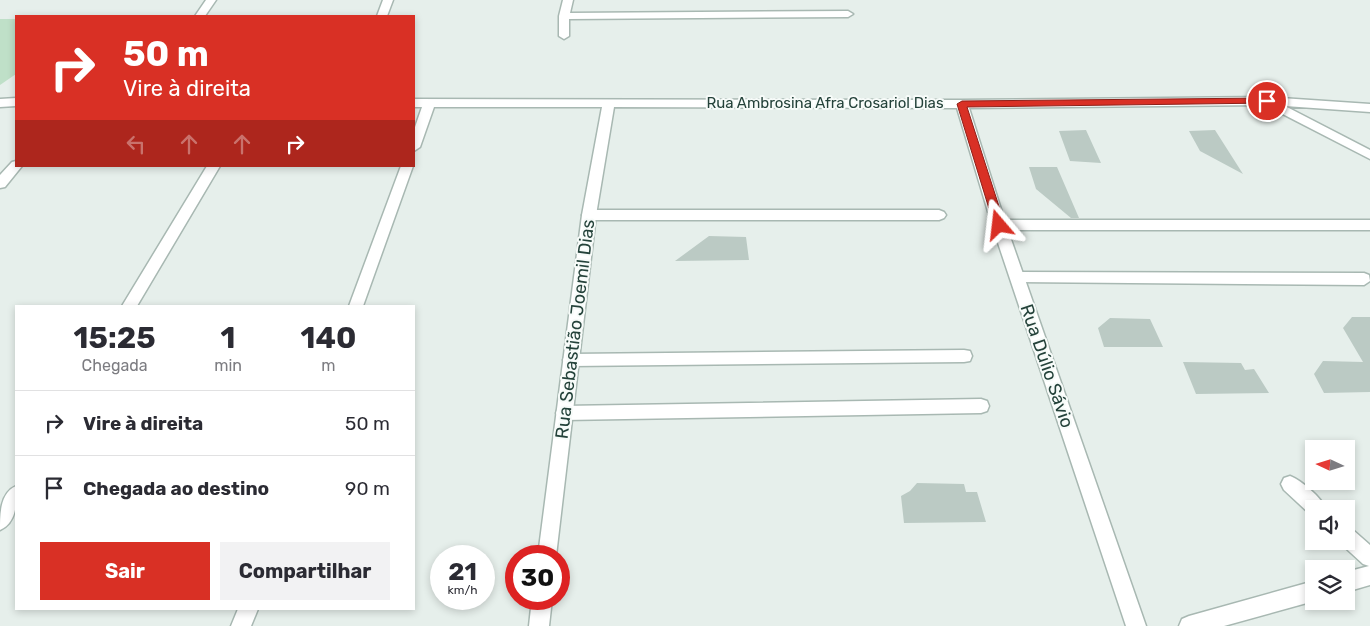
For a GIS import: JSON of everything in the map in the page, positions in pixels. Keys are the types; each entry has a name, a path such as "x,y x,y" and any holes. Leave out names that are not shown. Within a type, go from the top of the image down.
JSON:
{"street":[{"path":"201,15 211,0"},
{"path":"382,15 388,0"},
{"path":"564,36 564,16 568,0"},
{"path":"564,16 848,14"},
{"name":"Rua Ambrosina Afra Crosariol Dias","path":"1267,101 1370,154"},
{"name":"Rua Ambrosina Afra Crosariol Dias","path":"415,103 962,104 1267,101 1370,108"},
{"path":"0,103 15,102"},
{"name":"Rua Sebastião Joemil Dias","path":"548,545 589,215 609,102"},
{"path":"415,143 429,103"},
{"name":"Rua Dúlio Sávio","path":"962,104 999,225 1136,626"},
{"path":"0,184 15,166"},
{"path":"131,305 213,167"},
{"path":"356,305 407,167"},
{"path":"589,215 939,215"},
{"path":"999,225 1370,225"},
{"path":"1017,277 1364,279"},
{"path":"571,360 964,356"},
{"path":"564,413 981,406"},
{"path":"1290,484 1307,500"},
{"path":"0,521 15,496"},
{"path":"1355,544 1370,557"},
{"path":"1355,579 1370,575"},
{"path":"1189,626 1305,594"},
{"path":"241,626 248,610"},
{"path":"538,626 540,610"}],"green space":[{"path":"0,19 15,19 15,75 0,85"}],"building":[{"path":"1086,130 1101,163 1070,161 1059,131"},
{"path":"1215,130 1243,174 1200,151 1189,131"},
{"path":"1029,167 1057,167 1079,218 1071,218 1036,189"},
{"path":"709,236 746,237 749,260 675,261"},
{"path":"1352,317 1370,317 1370,392 1324,393 1314,374 1323,361 1363,362 1343,328"},
{"path":"1110,318 1150,319 1163,347 1104,347 1098,328"},
{"path":"1183,362 1241,363 1245,370 1254,369 1269,393 1196,394"},
{"path":"917,483 964,484 966,492 977,492 986,522 904,523 901,496 910,491"}],"route":[{"path":"999,225 962,104 1267,101"}]}
